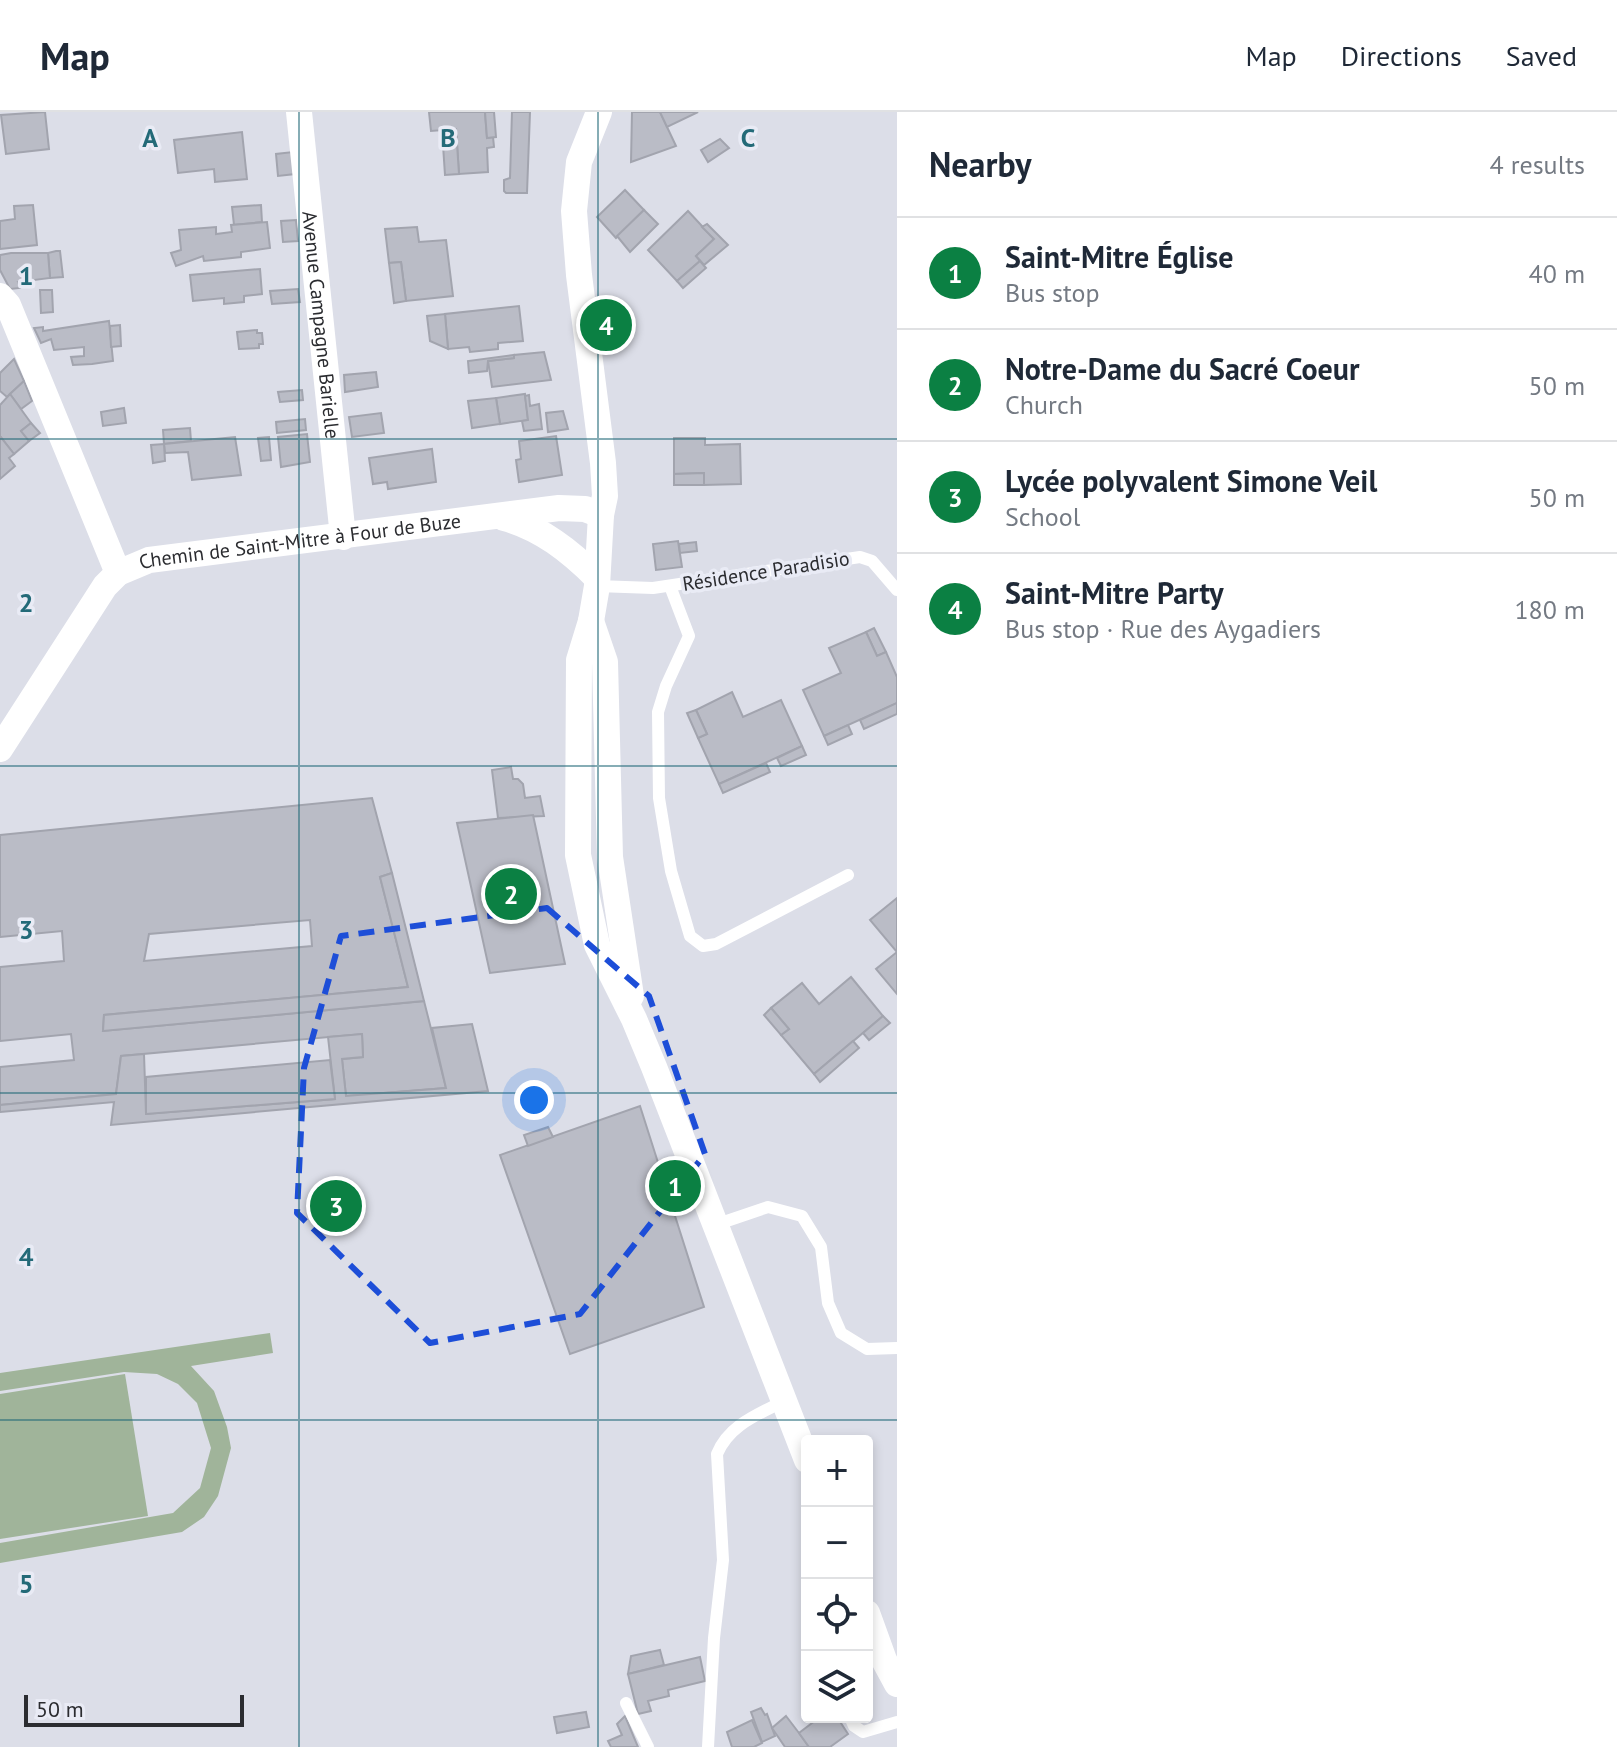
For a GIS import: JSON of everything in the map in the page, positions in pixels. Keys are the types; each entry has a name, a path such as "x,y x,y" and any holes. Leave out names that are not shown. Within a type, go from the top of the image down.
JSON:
{"street":[{"name":"Avenue Campagne Barielle","path":"299,112 343,537"},
{"path":"599,112 579,162 574,211 605,496 591,621 605,662 610,857 634,1019 801,1445"},
{"name":"Chemin de Saint-Mitre à Four de Buze","path":"0,296 8,305 118,573 149,560 180,555 559,508 585,509 601,515"},
{"name":"Chemin de Saint-Mitre à Four de Buze","path":"496,516 523,523 543,533 581,562 597,582"},
{"path":"0,749 89,608 118,573"},
{"path":"873,1630 897,1684"}],"lane":[{"name":"Résidence Paradisio","path":"597,582 653,588 860,557 872,561 897,590"},
{"name":"Résidence Paradisio","path":"670,586 689,636 666,686 658,712 659,798 671,871 690,936 703,946 716,944 848,875"},
{"path":"715,1225 768,1207 802,1216 821,1247 828,1303 841,1333 867,1349 897,1348"},
{"path":"708,1747 714,1638 723,1560 717,1454 723,1439 740,1424 784,1401"},
{"path":"626,1703 648,1747"},
{"path":"853,1723 863,1732 897,1722"}],"highlighted area":[{"path":"547,908 649,996 705,1154 580,1314 430,1343 297,1213 304,1068 341,936"}],"green space":[{"path":"270,1333 273,1353 191,1366 214,1391 231,1448 218,1496 204,1517 182,1532 0,1563 0,1543 173,1513 200,1488 211,1448 197,1403 178,1384 157,1374 124,1372 0,1391 0,1373"},
{"path":"125,1374 148,1516 0,1539 0,1394"}],"building":[{"path":"45,112 49,149 6,154 1,115"},
{"path":"429,112 485,112 487,138 493,137 494,147 487,148 488,172 459,174 456,129 431,131"},
{"path":"485,112 494,112 496,137 487,138"},
{"path":"512,112 530,112 527,193 504,191 504,180 510,178"},
{"path":"632,112 660,112 676,146 631,162"},
{"path":"660,112 698,112 667,127"},
{"path":"456,129 459,174 445,175 442,130"},
{"path":"242,132 247,179 215,182 214,169 178,173 174,140"},
{"path":"720,139 729,148 708,162 701,150"},
{"path":"293,152 295,174 278,176 276,154"},
{"path":"625,190 644,210 616,238 597,217"},
{"path":"33,205 37,245 0,249 0,221 15,219 14,206"},
{"path":"261,205 262,222 234,225 232,207"},
{"path":"644,210 658,224 630,252 617,236"},
{"path":"688,211 714,239 696,256 700,261 677,281 648,250"},
{"path":"296,220 298,241 283,242 281,221"},
{"path":"267,222 270,248 241,252 241,257 204,261 203,256 176,266 171,253 181,250 179,230 216,227 216,234 232,232 231,225"},
{"path":"707,224 728,245 704,265 696,256 714,239 702,227"},
{"path":"417,227 419,242 446,240 453,296 406,301 401,262 389,263 385,229"},
{"path":"60,251 63,277 50,278 48,253"},
{"path":"48,253 50,278 18,282 20,288 10,289 0,270 0,255"},
{"path":"700,261 706,268 683,288 677,281"},
{"path":"401,262 406,301 394,303 389,263"},
{"path":"260,269 262,294 244,296 244,302 224,304 224,298 193,301 190,275"},
{"path":"298,289 300,302 272,304 270,291"},
{"path":"40,290 52,290 53,312 41,313"},
{"path":"519,306 523,341 498,343 498,349 470,352 469,347 448,349 445,314"},
{"path":"445,314 448,349 430,341 427,316"},
{"path":"109,321 113,361 92,364 73,365 71,357 84,356 84,347 54,350 51,339 41,343 34,328 43,327 43,331"},
{"path":"120,325 121,346 111,347 110,326"},
{"path":"257,330 257,333 262,333 263,344 259,344 259,348 239,349 237,332"},
{"path":"544,352 551,380 492,387 488,361"},
{"path":"514,355 514,358 488,361 487,371 469,373 468,361"},
{"path":"14,359 24,381 7,397 0,391 0,373"},
{"path":"376,372 378,387 345,392 344,375"},
{"path":"24,381 32,401 21,409 10,394"},
{"path":"302,390 303,400 280,402 278,392"},
{"path":"10,394 31,423 21,431 29,441 14,454 0,436 0,405"},
{"path":"525,394 528,420 500,424 496,398"},
{"path":"529,395 530,406 539,404 542,429 524,431 522,421 528,420 525,396"},
{"path":"496,398 500,424 472,428 468,401"},
{"path":"124,408 126,423 103,426 101,412"},
{"path":"563,411 568,429 548,432 546,413"},
{"path":"381,413 384,433 352,437 349,417"},
{"path":"305,419 306,430 277,433 276,422"},
{"path":"31,423 40,433 29,441 21,431"},
{"path":"190,428 191,441 164,444 163,430"},
{"path":"307,434 310,462 281,467 278,437"},
{"path":"0,436 14,454 9,458 15,466 0,479"},
{"path":"556,436 562,475 519,482 516,460 521,459 519,441"},
{"path":"235,437 241,475 192,480 188,452 165,453 164,444"},
{"path":"269,437 271,460 261,461 258,438"},
{"path":"674,438 705,438 705,445 740,444 741,484 704,485 704,473 674,474"},
{"path":"164,444 165,461 153,463 151,445"},
{"path":"432,449 436,482 388,489 387,482 373,484 369,458"},
{"path":"704,473 704,485 674,485 674,474"},
{"path":"678,541 682,567 656,570 653,544"},
{"path":"696,542 697,551 680,553 679,544"},
{"path":"874,628 886,652 877,656 866,632"},
{"path":"866,632 877,656 886,652 897,677 897,703 824,736 803,690 841,673 829,648"},
{"path":"732,692 743,717 781,700 802,746 719,784 698,738 707,734 696,710"},
{"path":"897,703 897,714 864,729 860,720"},
{"path":"696,710 707,734 698,738 687,713"},
{"path":"848,725 852,734 828,745 824,736"},
{"path":"802,746 806,755 781,766 777,758"},
{"path":"766,763 770,772 723,793 719,784"},
{"path":"511,767 513,779 523,784 525,798 540,796 544,816 498,818 492,770"},
{"path":"372,798 392,873 380,877 408,987 104,1015 103,1031 424,1001 446,1088 346,1096 342,1059 363,1057 362,1034 121,1056 116,1094 0,1105 0,1067 74,1060 71,1034 0,1041 0,967 64,961 62,931 0,937 0,835","holes":["310,920 312,946 144,961 149,934"]},
{"path":"533,815 565,964 490,973 457,823"},
{"path":"392,873 424,1001 103,1031 104,1015 408,987 380,877"},
{"path":"897,898 897,952 870,920"},
{"path":"897,952 897,994 876,969"},
{"path":"851,977 883,1016 814,1074 781,1035 789,1029 771,1008 802,983 819,1004"},
{"path":"771,1008 789,1029 781,1035 764,1015"},
{"path":"883,1016 890,1023 869,1040 863,1033"},
{"path":"472,1024 488,1091 111,1125 114,1102 0,1112 0,1105 116,1094 121,1056 144,1054 146,1114 335,1099 328,1037 362,1034 363,1057 342,1059 346,1096 446,1088 432,1028"},
{"path":"853,1041 859,1048 820,1082 814,1074"},
{"path":"330,1060 335,1099 146,1114 146,1077"},
{"path":"640,1106 704,1307 570,1354 500,1155"},
{"path":"548,1127 553,1137 528,1146 524,1135"},
{"path":"660,1650 664,1665 628,1674 631,1656"},
{"path":"700,1657 705,1681 668,1690 669,1696 648,1701 651,1711 638,1714 628,1674"},
{"path":"761,1708 767,1714 775,1736 762,1742 751,1712"},
{"path":"586,1712 589,1727 557,1733 554,1717"},
{"path":"625,1716 638,1747 611,1747 608,1741 622,1735 617,1724"},
{"path":"786,1716 809,1747 785,1747 772,1728"},
{"path":"752,1720 762,1743 754,1747 732,1747 727,1732"},
{"path":"812,1723 841,1723 848,1734 830,1747 809,1747 799,1733"}],"place":[{"name":"Saint-Mitre Party","path":"606,325"},
{"name":"Notre-Dame du Sacré Coeur","path":"511,894"},
{"name":"Saint-Mitre Église","path":"675,1186"},
{"name":"Lycée polyvalent Simone Veil","path":"336,1206"}]}
